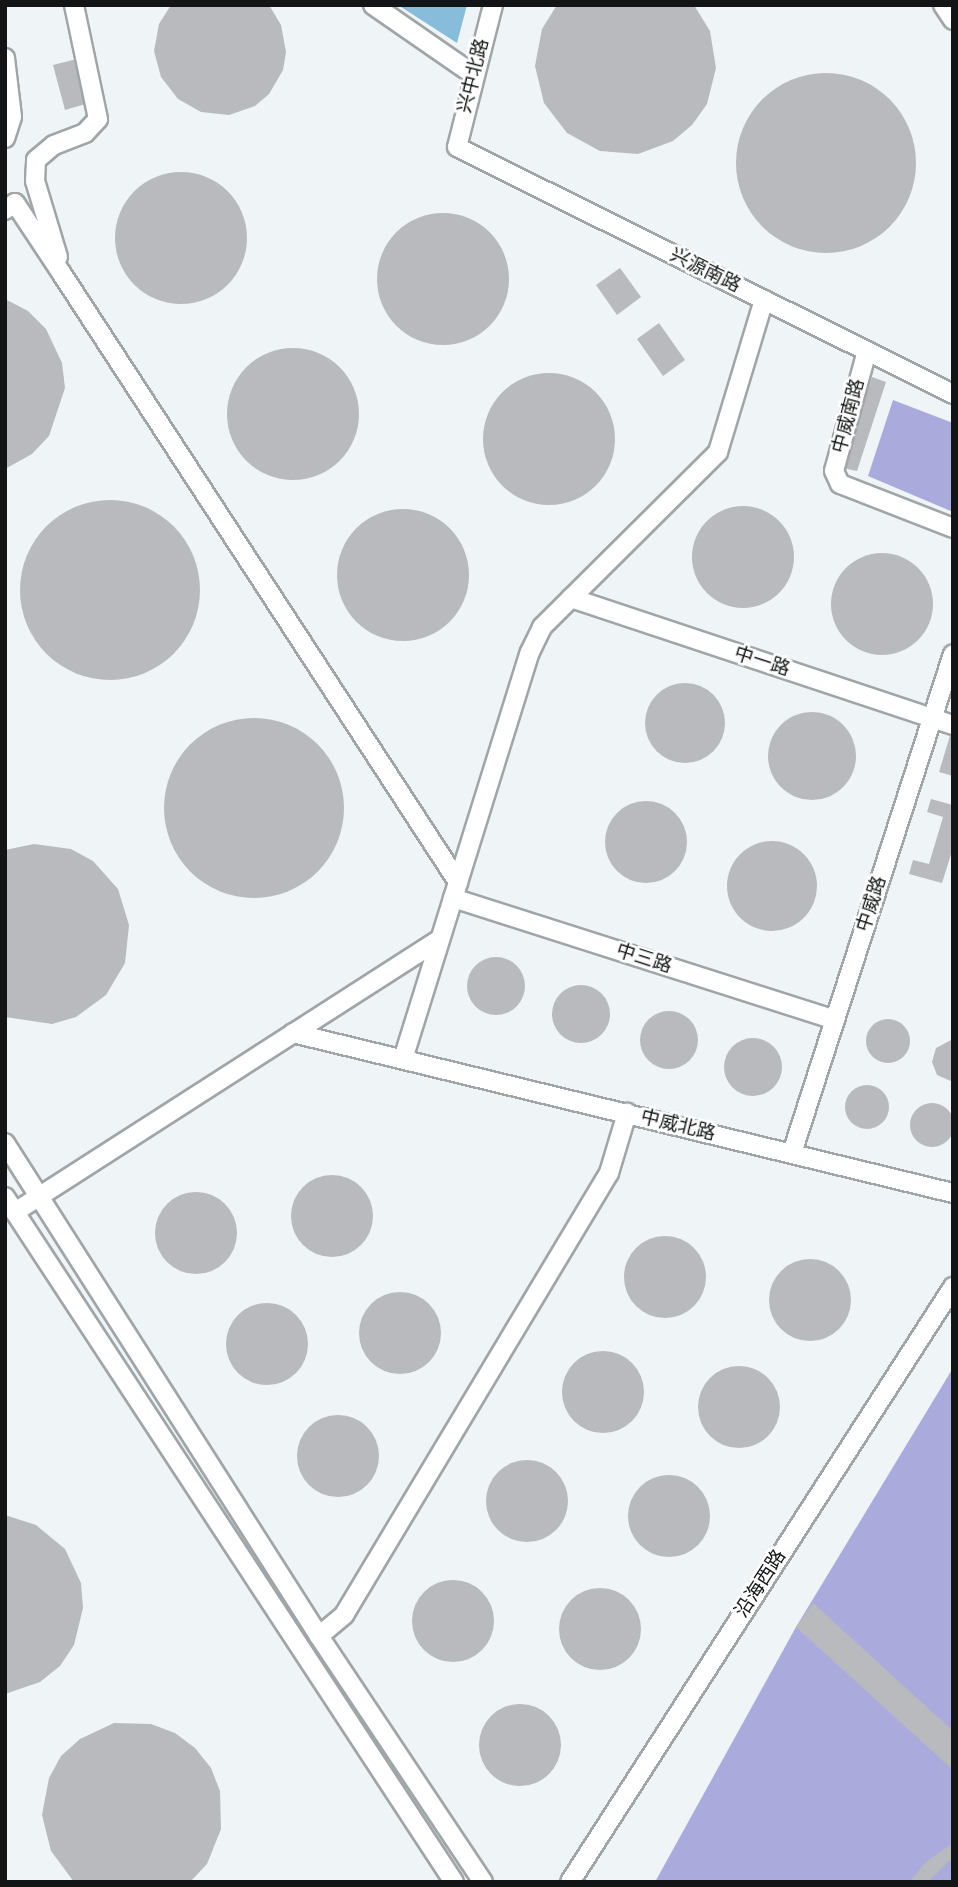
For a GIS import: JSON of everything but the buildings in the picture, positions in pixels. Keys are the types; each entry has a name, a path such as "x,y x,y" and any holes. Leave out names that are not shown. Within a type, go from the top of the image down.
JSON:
{"lane":[{"path":"62,274 35,181 36,160 54,145 85,133 98,119 74,5"},
{"path":"373,5 474,75"},
{"name":"兴中北路","path":"457,147 493,5"},
{"path":"943,5 953,20"},
{"path":"5,58 12,117 5,138"},
{"name":"兴源南路","path":"457,147 953,394"},
{"path":"35,181 10,207 62,274 456,890"},
{"path":"403,1059 530,652 542,626 718,452 764,300"},
{"name":"中威南路","path":"867,351 834,471 840,484 953,528"},
{"name":"中一路","path":"571,598 953,725"},
{"name":"中威路","path":"792,1153 953,654"},
{"name":"中三路","path":"456,890 835,1020"},
{"path":"440,939 40,1196 10,1205 454,1882"},
{"name":"中威北路","path":"293,1033 953,1193"},
{"path":"319,1636 344,1615 609,1173 628,1113"},
{"path":"5,1143 319,1636 483,1882"},
{"name":"沿海西路","path":"570,1882 953,1287"}],"shaded area":[{"path":"398,5 467,5 457,43"},
{"path":"893,400 953,423 953,512 868,476"},
{"path":"953,1368 953,1882 655,1882 796,1627"}]}
